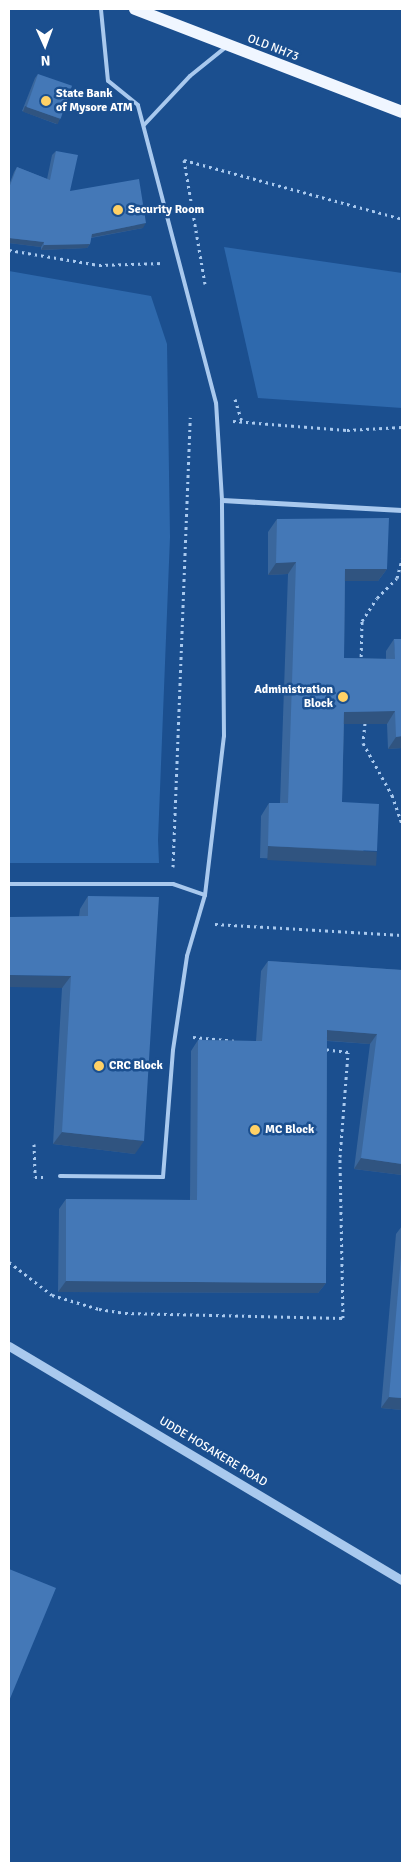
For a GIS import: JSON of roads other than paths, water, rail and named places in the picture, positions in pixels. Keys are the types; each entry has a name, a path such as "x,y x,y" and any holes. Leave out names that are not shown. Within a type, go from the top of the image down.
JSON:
{"main road":[{"name":"OLD NH73","path":"135,9 402,112"}],"street":[{"path":"222,500 402,510"},
{"name":"UDDE HOSAKERE ROAD","path":"9,1346 402,1580"}],"lane":[{"path":"60,1176 163,1178 176,1035 187,956 205,895 224,736 222,500 216,403 138,105 108,81 101,9"},
{"path":"144,124 190,76 227,46"},
{"path":"9,884 173,884 205,895"}],"place":[{"name":"State Bank of Mysore ATM","path":"46,101"},
{"name":"Security Room","path":"118,210"},
{"name":"Administration Block","path":"343,697"},
{"name":"CRC Block","path":"99,1066"},
{"name":"MC Block","path":"255,1130"}]}
